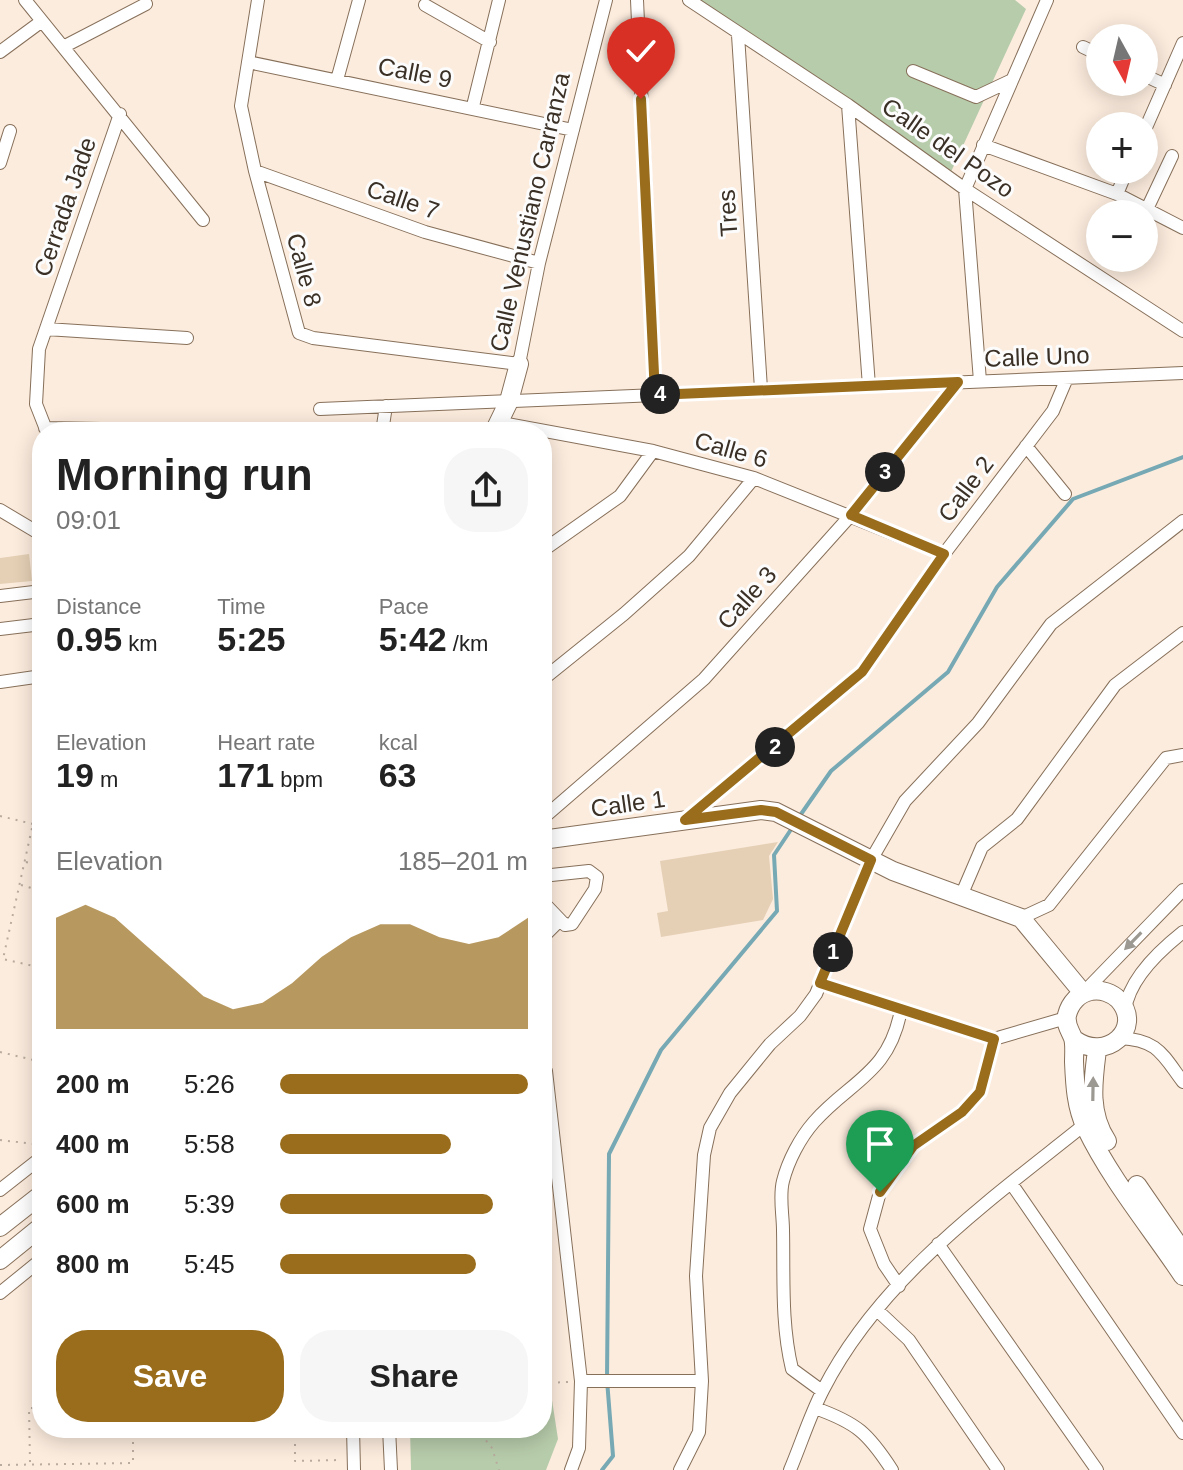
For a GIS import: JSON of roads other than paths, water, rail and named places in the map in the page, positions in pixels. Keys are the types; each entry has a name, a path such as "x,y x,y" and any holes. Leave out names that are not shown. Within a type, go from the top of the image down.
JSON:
{"street":[{"name":"Cerrada Jade","path":"25,0 120,114 39,349 36,404 43,422"},
{"name":"Calle 8","path":"258,0 241,106 255,171 299,333 313,338 519,364"},
{"path":"337,80 359,0"},
{"path":"473,106 499,0"},
{"name":"Calle Venustiano Carranza","path":"498,422 509,401 519,364 539,263 606,0"},
{"path":"637,0 655,395"},
{"name":"Calle del Pozo","path":"689,0 848,105 965,189 1183,331"},
{"path":"980,381 965,189 1047,0"},
{"path":"63,47 146,4"},
{"path":"425,5 490,42"},
{"path":"0,52 42,21"},
{"name":"Tres","path":"738,35 761,389"},
{"path":"1153,112 1183,43"},
{"name":"Calle 9","path":"248,62 473,106 573,130"},
{"path":"913,71 976,97 1012,80"},
{"path":"1158,82 1165,85"},
{"path":"848,105 869,386"},
{"path":"120,114 203,220"},
{"path":"0,163 10,131"},
{"path":"983,145 1129,200"},
{"path":"1151,200 1172,156"},
{"name":"Calle 7","path":"255,171 425,232 539,263"},
{"path":"1117,194 1121,184"},
{"path":"1158,215 1183,228"},
{"path":"46,329 187,338"},
{"name":"Calle Uno","path":"320,409 1183,373"},
{"name":"Calle 2","path":"685,820 862,672 944,554 1053,411 1067,378"},
{"name":"Calle 3","path":"552,810 704,679 851,515 958,382"},
{"path":"384,422 386,406"},
{"name":"Calle 6","path":"552,436 653,451 754,478 944,554"},
{"path":"1026,446 1065,494"},
{"path":"552,544 620,496 653,451"},
{"path":"552,672 689,556 754,478"},
{"path":"0,510 32,529"},
{"path":"680,1470 699,1432 702,1381 696,1276 704,1155 710,1128 730,1093 770,1044 800,1016 820,983 871,860 905,801 978,723 1051,624 1183,521"},
{"path":"0,596 32,592"},
{"path":"0,629 32,625"},
{"path":"961,896 982,847 1017,819 1115,685 1183,633"},
{"path":"0,682 32,677"},
{"path":"1083,993 1021,918 1049,905 1166,758 1183,755"},
{"name":"Calle 1","path":"552,839 761,810 776,812 871,860 1021,918"},
{"path":"552,875 589,871 597,877 595,889 572,924 565,925 552,912"},
{"path":"1183,890 1072,1003 1066,1018 1075,1040 1075,1085 1084,1125 1183,1276"},
{"path":"552,928 560,920"},
{"path":"1075,1040 1097,1050 1109,1047 1120,1038 1126,1025 1127,992 1183,932"},
{"path":"820,983 994,1039 1066,1018"},
{"path":"1083,993 1108,992 1125,1010"},
{"path":"822,1391 792,1369 786,1343 782,1184 795,1150 814,1122 856,1088 879,1062 898,1028 901,1010"},
{"path":"1120,1038 1139,1039 1157,1046 1183,1082"},
{"path":"899,1286 884,1264 870,1229 880,1192 913,1146 962,1112 980,1092 994,1039"},
{"path":"1097,1050 1092,1093 1097,1127 1183,1252"},
{"path":"552,1124 581,1381 579,1448 571,1470"},
{"path":"790,1470 822,1391 845,1352 899,1286 938,1244 1084,1125"},
{"path":"0,1190 32,1165"},
{"path":"1011,1183 1183,1433"},
{"path":"0,1227 32,1202"},
{"path":"0,1260 32,1234"},
{"path":"938,1244 1097,1470"},
{"path":"0,1293 32,1267"},
{"path":"878,1311 909,1340 998,1470"},
{"path":"581,1381 702,1381"},
{"path":"815,1408 848,1420 869,1435 892,1470"},
{"path":"353,1438 354,1465"},
{"path":"389,1438 391,1470"}],"waterway":[{"path":"799,817 831,771 948,672 997,587 1073,499 1183,457"},
{"path":"602,1470 613,1456 607,1380 609,1154 661,1050 777,911 774,855 792,828"}]}
